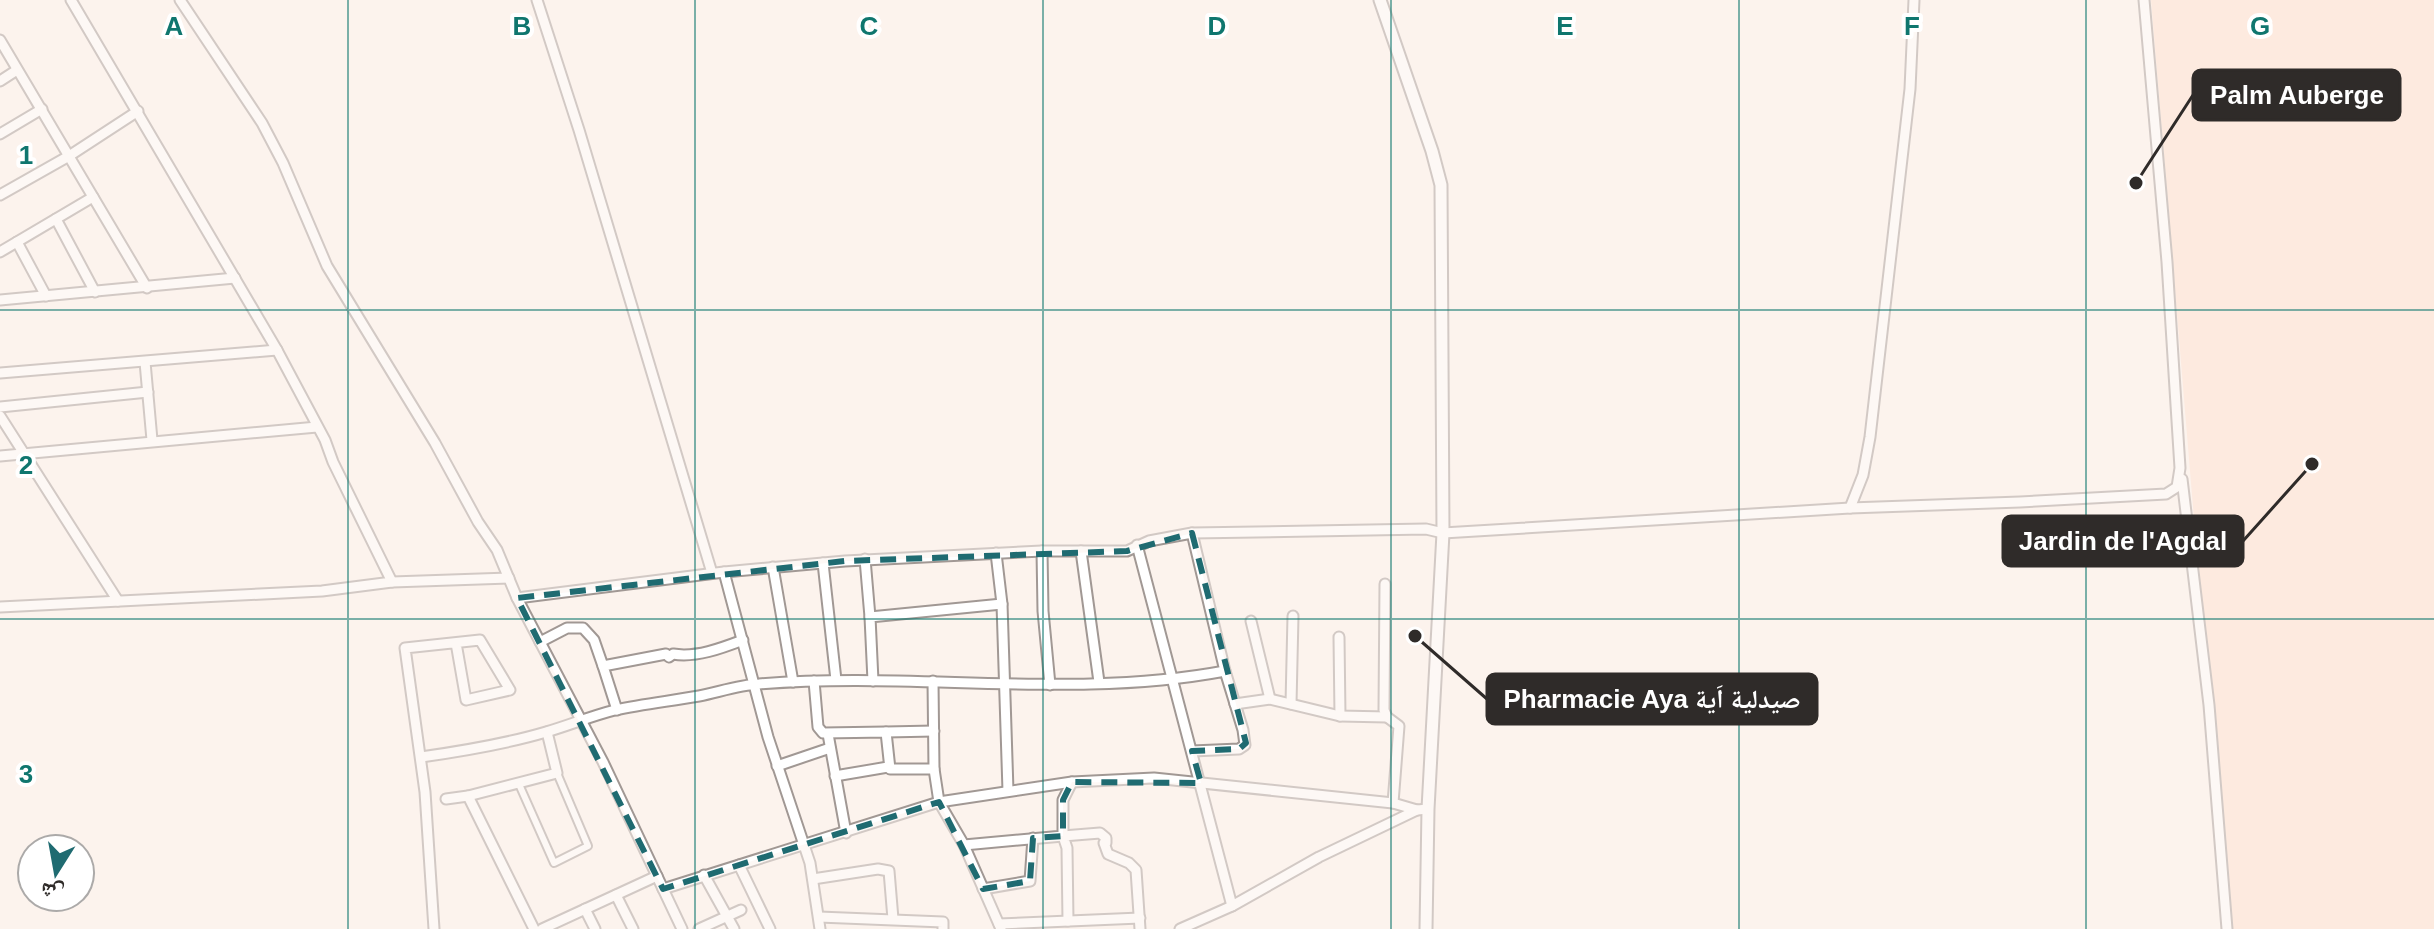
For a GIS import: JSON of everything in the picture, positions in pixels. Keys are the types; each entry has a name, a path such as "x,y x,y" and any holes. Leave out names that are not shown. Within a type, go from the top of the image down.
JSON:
{"street":[{"path":"71,0 277,350 392,582"},
{"path":"180,0 262,123 283,163 327,266 497,550 517,598 581,719 682,929"},
{"path":"537,0 712,573"},
{"path":"1380,0 1441,185 1443,533 1422,810 1426,929"},
{"path":"1850,508 1863,475 1870,437 1910,89 1914,0"},
{"path":"2144,0 2168,276 2179,456 2209,705 2227,929"},
{"path":"0,40 147,288"},
{"path":"0,81 17,70"},
{"path":"0,134 42,109"},
{"path":"0,195 69,156 138,111"},
{"path":"0,252 93,197"},
{"path":"56,219 95,292"},
{"path":"17,242 46,296"},
{"path":"0,300 235,278"},
{"path":"0,373 277,350"},
{"path":"145,362 152,440"},
{"path":"0,407 148,392"},
{"path":"0,416 118,601"},
{"path":"0,456 317,427"},
{"path":"517,598 712,573 865,559 1042,551 1127,551 1137,545 1192,533 1426,529 1443,533 1850,508 2166,494 2177,487 2179,456"},
{"path":"1192,533 1225,671 1243,730 1244,747 1192,751"},
{"path":"1137,545 1232,906"},
{"path":"1042,551 1043,611 1050,685"},
{"path":"1081,551 1099,682"},
{"path":"996,553 1002,604 1008,791"},
{"path":"865,559 873,681"},
{"path":"823,563 836,680"},
{"path":"773,567 793,682"},
{"path":"724,572 777,766 813,879 820,929"},
{"path":"0,607 322,591 392,582 509,578"},
{"path":"1385,584 1384,710 1387,717 1399,726 1393,803"},
{"path":"870,617 1002,604"},
{"path":"1291,704 1293,616"},
{"path":"1251,621 1270,699"},
{"path":"540,642 567,628 583,628 594,640 617,710"},
{"path":"1339,637 1340,716"},
{"path":"434,929 421,757 405,648 480,640 510,690 466,700 456,643"},
{"path":"603,666 666,654 669,657 673,654 686,656 743,640"},
{"path":"421,757 547,732 617,710 756,684 836,680 1050,685 1174,680 1225,671"},
{"path":"814,681 818,727 828,734 934,731"},
{"path":"933,681 934,769 939,802 964,845 1000,926 1052,925 1068,921 1140,924 1134,866 1108,854 1104,843 1106,838 1100,833 964,845"},
{"path":"1235,704 1270,699 1340,716 1387,717"},
{"path":"518,782 554,863 588,846 557,773 547,732"},
{"path":"886,732 888,767"},
{"path":"828,734 846,833"},
{"path":"777,766 830,748"},
{"path":"835,776 888,767 934,769"},
{"path":"446,799 557,773"},
{"path":"663,889 939,802 1072,782 1154,778 1393,803 1422,810"},
{"path":"1068,921 1063,804 1072,782"},
{"path":"468,796 534,929"},
{"path":"1180,929 1232,906 1319,857 1422,810"},
{"path":"983,889 1030,881 1033,838"},
{"path":"739,865 770,929"},
{"path":"813,879 878,869 889,871 893,919"},
{"path":"704,875 734,929"},
{"path":"542,929 554,927 657,876"},
{"path":"616,895 633,929"},
{"path":"585,909 595,929"},
{"path":"699,929 741,910"},
{"path":"819,917 943,922 943,929"},
{"path":"1202,918 1209,929"}],"highlighted area":[{"path":"1192,533 1246,743 1239,749 1192,751 1201,783 1072,782 1063,800 1063,836 1033,838 1030,881 983,889 939,802 663,889 517,598 845,561 1127,551"}],"shaded area":[{"path":"2151,0 2434,0 2434,929 2228,929"}],"place":[{"name":"Palm Auberge","path":"2136,183"},
{"name":"Jardin de l'Agdal","path":"2312,464"},
{"name":"Pharmacie Aya صيدلية اَية","path":"1415,636"}]}
